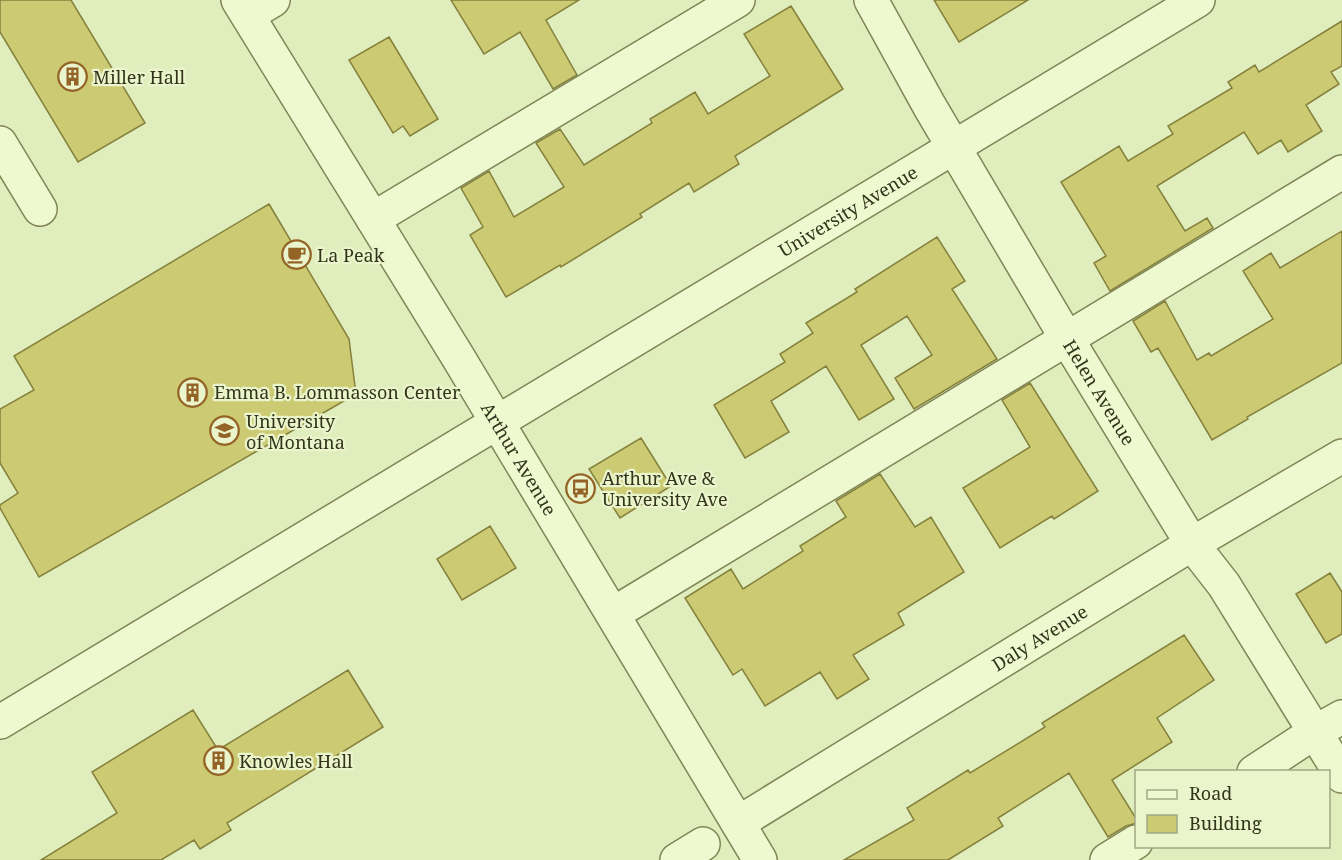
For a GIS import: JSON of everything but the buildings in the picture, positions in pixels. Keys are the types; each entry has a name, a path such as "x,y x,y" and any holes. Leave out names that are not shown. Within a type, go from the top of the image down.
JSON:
{"street":[{"path":"373,219 738,0"},
{"name":"Helen Avenue","path":"871,0 1067,339 1192,544 1329,725 1342,776"},
{"name":"University Avenue","path":"0,722 1198,0"},
{"name":"Arthur Avenue","path":"253,5 373,219 760,860"},
{"path":"0,143 40,209"},
{"path":"613,614 1342,172"},
{"name":"Daly Avenue","path":"738,822 847,758 1192,544 1342,456"},
{"path":"1256,770 1329,725"},
{"path":"1107,860 1135,843"}],"place":[{"name":"Miller Hall","path":"72,77"},
{"name":"La Peak","path":"296,255"},
{"name":"Emma B. Lommasson Center","path":"193,392"},
{"name":"University of Montana","path":"225,431"},
{"name":"Arthur Ave & University Ave","path":"581,488"},
{"name":"Knowles Hall","path":"218,761"}]}
